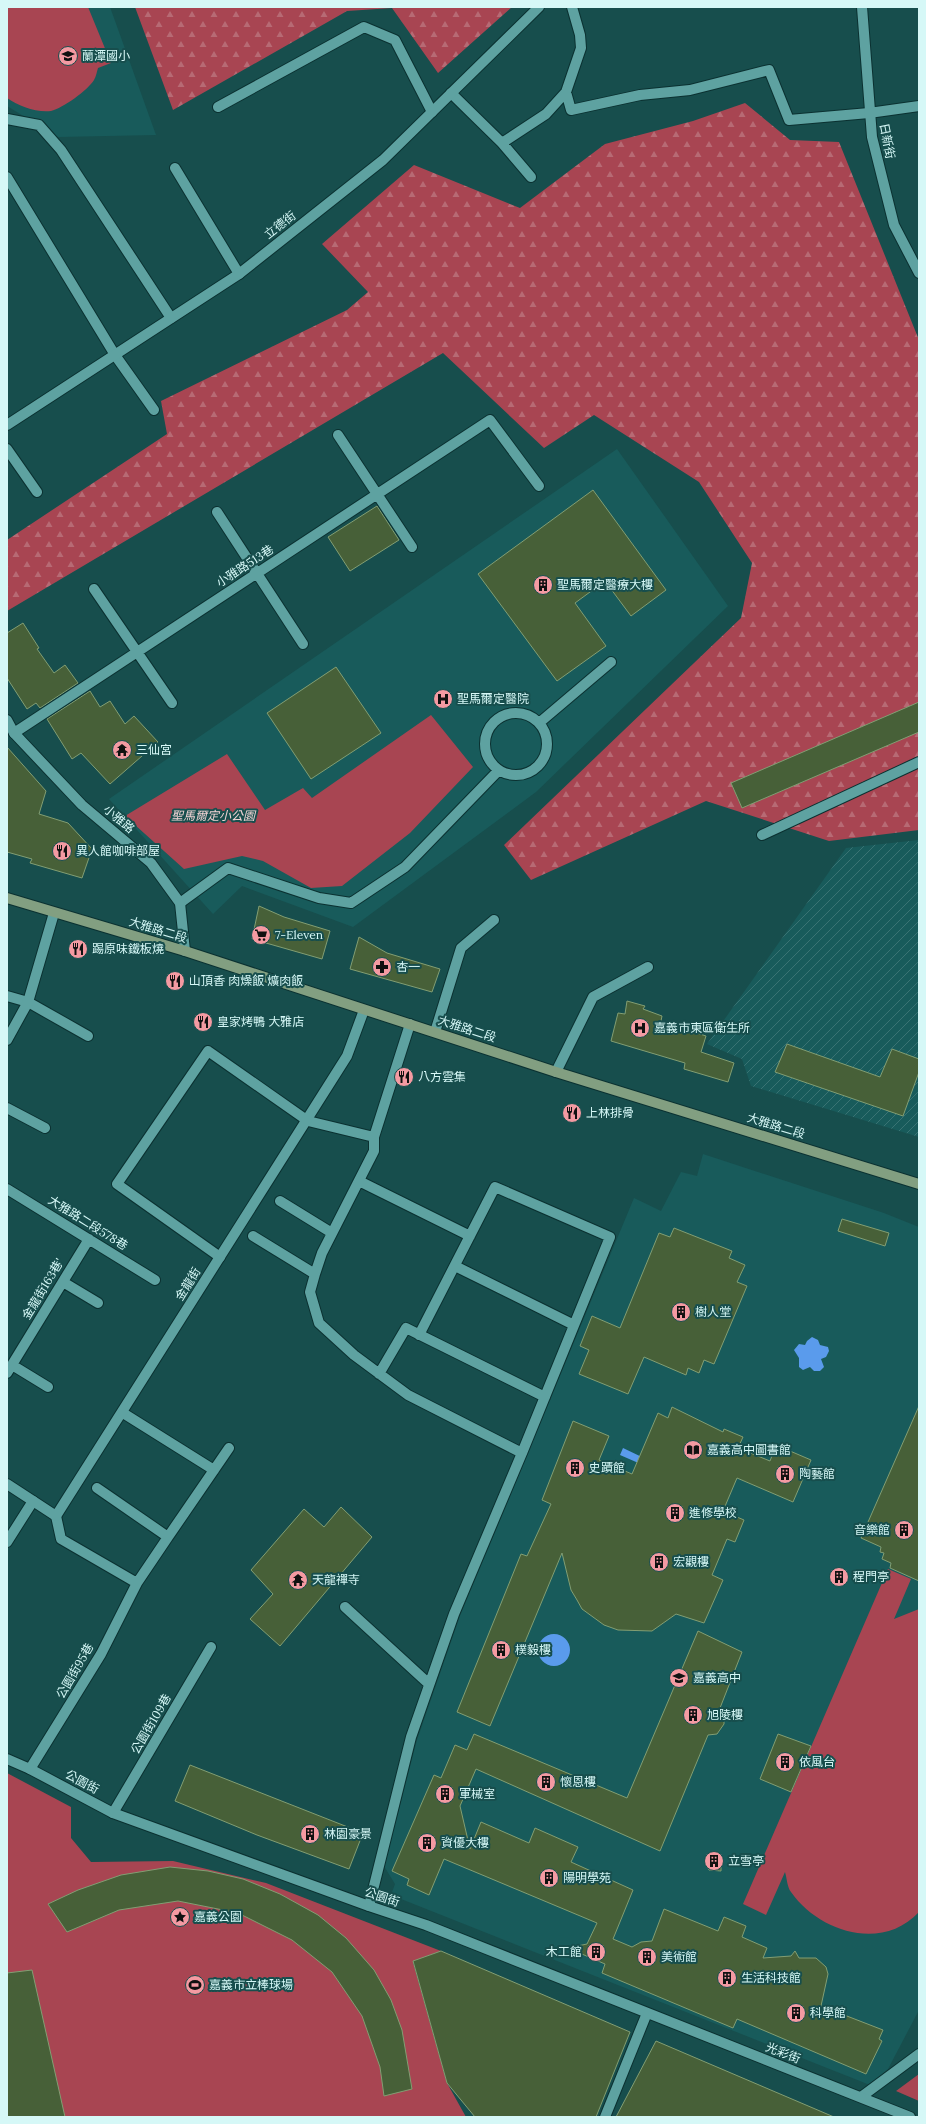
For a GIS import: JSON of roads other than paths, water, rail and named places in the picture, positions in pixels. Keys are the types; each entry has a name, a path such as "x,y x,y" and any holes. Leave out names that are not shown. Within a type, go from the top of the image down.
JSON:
{"main road":[{"name":"大雅路二段","path":"7,898 185,952 556,1072 919,1184"}],"street":[{"name":"立德街","path":"7,426 239,274 383,160 539,7"},
{"path":"502,143 546,114 566,92 581,48 580,35 572,7"},
{"name":"日新街","path":"862,7 872,137 894,225 918,270"},
{"path":"218,107 364,27 395,40 432,112"},
{"path":"566,92 570,110 640,95 690,90 769,70 789,120 869,113 919,106"},
{"path":"451,94 502,143 531,177"},
{"path":"7,119 39,125 61,150 171,318"},
{"path":"175,168 239,274"},
{"path":"7,177 115,355 154,410"},
{"name":"小雅路513巷","path":"14,733 490,420 539,486"},
{"path":"338,435 412,547"},
{"path":"7,449 37,492"},
{"path":"217,512 303,644"},
{"path":"94,590 172,703"},
{"path":"540,723 611,662"},
{"path":"511,713 522,713 532,717 540,723 545,732 546,751 536,768 518,775 499,770 491,763 485,748 486,732 492,723 500,716 511,713"},
{"name":"小雅路","path":"7,720 14,733 82,805 152,863 180,903 185,952"},
{"path":"762,835 919,762"},
{"path":"180,903 228,868 319,898 351,903 405,867 499,770"},
{"path":"7,1040 28,1002 54,912"},
{"path":"435,1032 461,948 494,920"},
{"path":"556,1072 593,997 648,967"},
{"path":"7,996 28,1002 88,1036"},
{"name":"金龍街","path":"56,1516 308,1121 347,1056 364,1010"},
{"path":"410,1024 374,1137 374,1151 322,1253 310,1292 319,1323 354,1355 379,1374 408,1395 522,1453"},
{"path":"220,1257 117,1184 208,1051 308,1121 374,1137"},
{"path":"7,1108 45,1128"},
{"path":"359,1181 470,1236"},
{"path":"369,1906 412,1737 454,1614 522,1453 610,1237 495,1187 419,1335"},
{"name":"大雅路二段578巷","path":"7,1189 155,1280"},
{"path":"280,1201 332,1233"},
{"path":"252,1236 315,1274"},
{"name":"金龍街163巷'","path":"10,1369 89,1239"},
{"path":"455,1266 574,1325"},
{"path":"63,1282 98,1304"},
{"path":"379,1374 406,1328 545,1397"},
{"path":"10,1369 48,1387"},
{"path":"123,1413 214,1470"},
{"name":"公園街95巷","path":"30,1769 101,1654 137,1583 229,1448"},
{"path":"7,1484 56,1516 61,1539 137,1583"},
{"path":"96,1488 168,1537"},
{"path":"7,1542 33,1501"},
{"path":"345,1607 429,1684"},
{"name":"公園街109巷","path":"113,1814 211,1647"},
{"name":"公園街","path":"7,1760 30,1769 113,1814 369,1906 426,1924 647,2013"},
{"path":"605,2117 647,2013"},
{"name":"光彩街","path":"647,2013 910,2117"},
{"path":"861,2097 919,2054"}],"water":[{"path":"812,1337 818,1340 820,1345 828,1347 829,1351 826,1357 821,1359 824,1367 820,1371 814,1371 810,1367 803,1370 799,1367 799,1358 794,1350 799,1344 805,1345"},
{"path":"623,1448 646,1459 643,1465 620,1455"},
{"path":"551,1634 557,1634 567,1641 570,1650 569,1656 563,1663 557,1666 551,1666 541,1659 538,1653 538,1647 545,1637"}],"place":[{"name":"蘭潭國小","path":"68,56"},
{"name":"聖馬爾定醫療大樓","path":"543,585"},
{"name":"聖馬爾定醫院","path":"443,699"},
{"name":"三仙宮","path":"122,750"},
{"name":"異人館咖啡部屋","path":"62,851"},
{"name":"7-Eleven","path":"261,935"},
{"name":"踢原味鐵板燒","path":"78,949"},
{"name":"杏一","path":"382,967"},
{"name":"山頂香 肉燥飯 爌肉飯","path":"175,981"},
{"name":"皇家烤鴨 大雅店","path":"203,1022"},
{"name":"嘉義市東區衛生所","path":"640,1028"},
{"name":"八方雲集","path":"404,1077"},
{"name":"上林排骨","path":"572,1113"},
{"name":"樹人堂","path":"681,1312"},
{"name":"嘉義高中圖書館","path":"693,1450"},
{"name":"史蹟館","path":"575,1468"},
{"name":"陶藝館","path":"785,1474"},
{"name":"進修學校","path":"675,1513"},
{"name":"音樂館","path":"904,1530"},
{"name":"宏觀樓","path":"659,1562"},
{"name":"程門亭","path":"839,1577"},
{"name":"天龍禪寺","path":"298,1580"},
{"name":"樸毅樓","path":"501,1650"},
{"name":"嘉義高中","path":"679,1678"},
{"name":"旭陵樓","path":"693,1715"},
{"name":"依風台","path":"785,1762"},
{"name":"懷恩樓","path":"546,1782"},
{"name":"軍械室","path":"445,1794"},
{"name":"林園豪景","path":"310,1834"},
{"name":"資優大樓","path":"427,1843"},
{"name":"立雪亭","path":"714,1861"},
{"name":"陽明學苑","path":"549,1878"},
{"name":"嘉義公園","path":"180,1917"},
{"name":"木工館","path":"596,1952"},
{"name":"美術館","path":"647,1957"},
{"name":"生活科技館","path":"727,1978"},
{"name":"嘉義市立棒球場","path":"195,1985"},
{"name":"科學館","path":"796,2013"}],"park label":[{"name":"聖馬爾定小公園","path":"213,816"}]}
